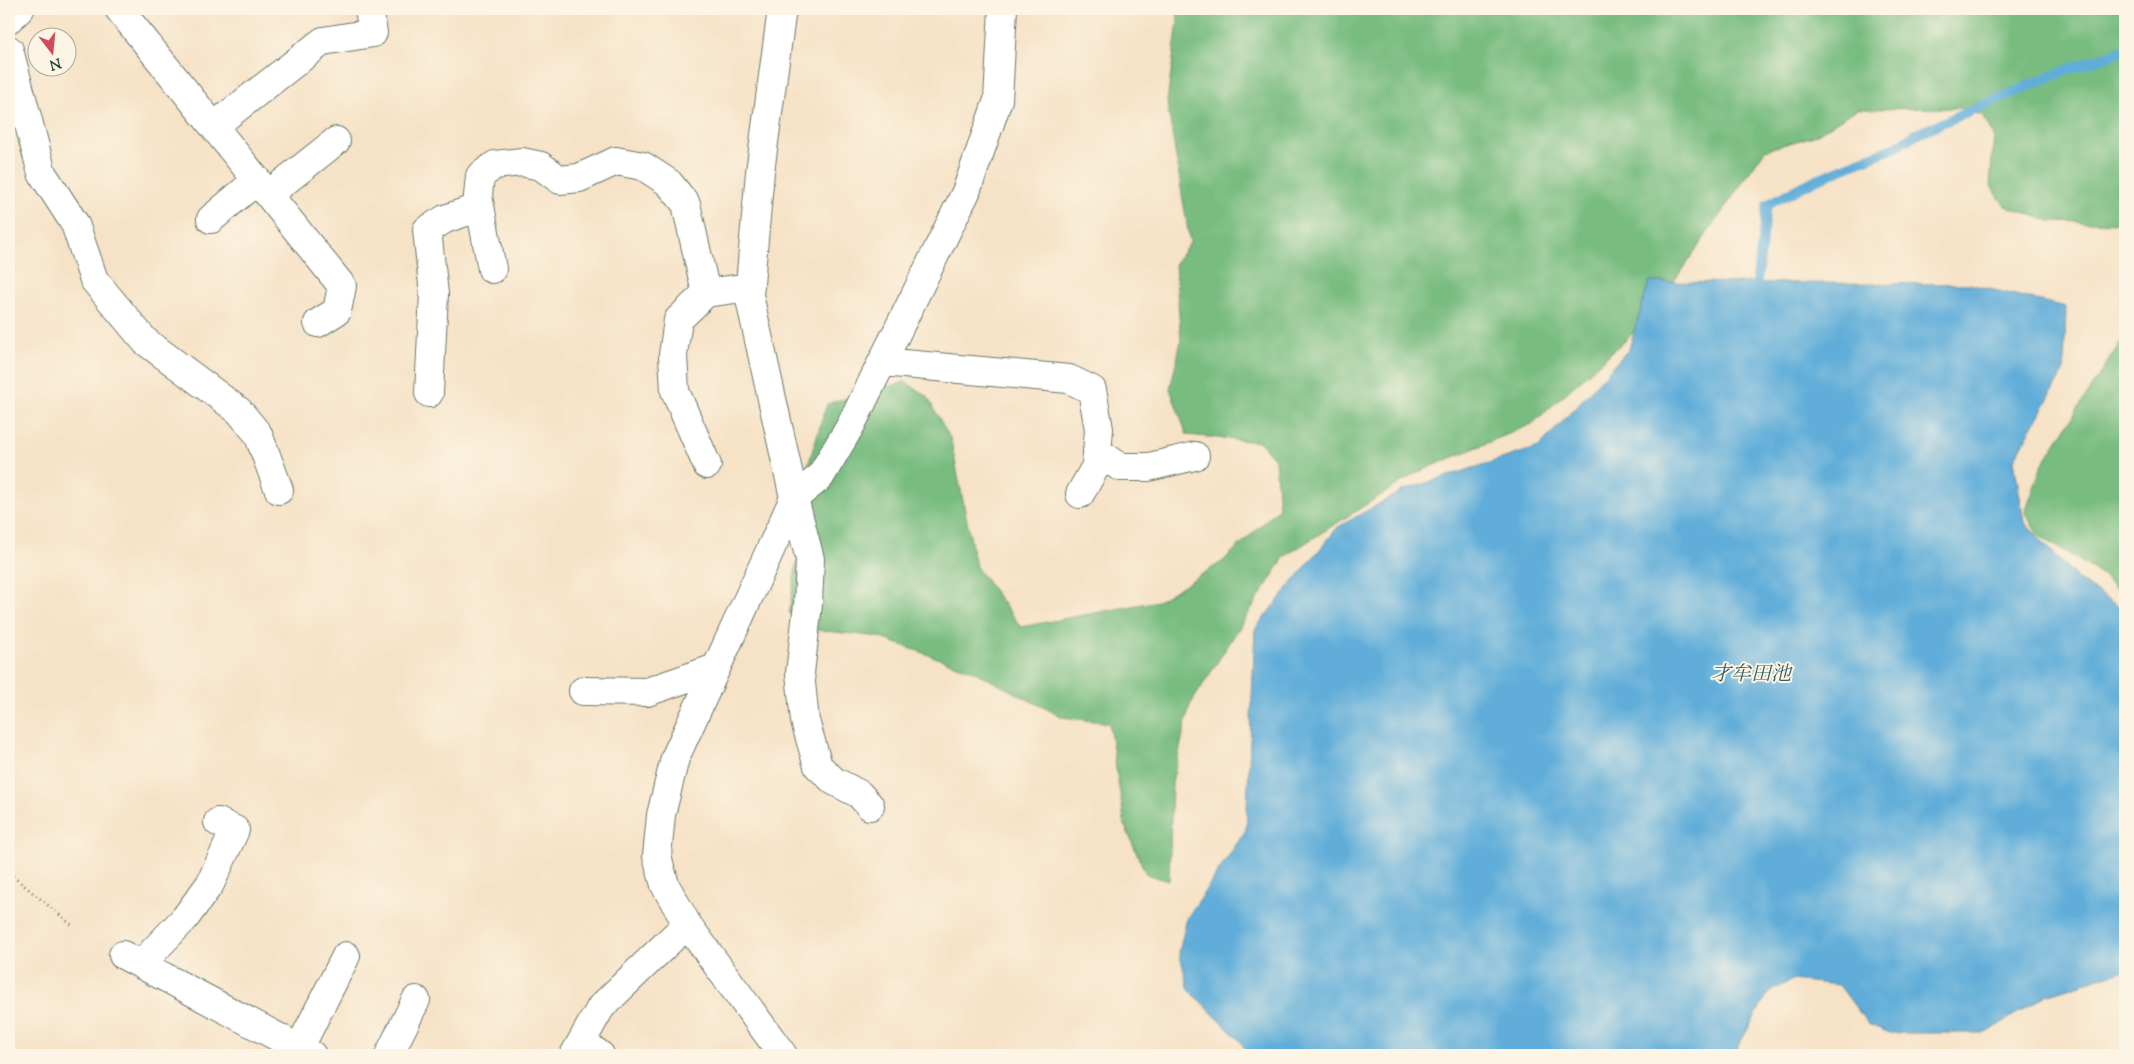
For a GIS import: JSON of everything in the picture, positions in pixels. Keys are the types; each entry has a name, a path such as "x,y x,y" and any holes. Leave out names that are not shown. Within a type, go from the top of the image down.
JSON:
{"street":[{"path":"9,19 20,9"},
{"path":"119,9 342,286 337,311 318,323"},
{"path":"214,126 324,41 373,33 368,9"},
{"path":"782,9 760,172 749,295 794,498 810,559 808,604 800,673 805,721 818,766 834,781 859,794 870,806"},
{"path":"784,1055 687,924 665,885 656,856 661,815 675,758 794,498 820,477 850,425 966,192 998,100 1003,9"},
{"path":"9,50 42,173 75,224 94,280 145,341 238,411 258,434 279,490"},
{"path":"211,219 336,141"},
{"path":"492,269 478,196 480,176 495,165 522,162 540,166 560,180 579,178 616,161 644,166 670,183 686,204 706,293"},
{"path":"428,393 434,294 427,230 445,218 480,207"},
{"path":"707,466 676,391 673,355 678,320 706,293 750,287"},
{"path":"882,362 1069,379 1092,390 1099,429 1096,466 1080,494"},
{"path":"1097,451 1120,466 1149,467 1195,456"},
{"path":"583,692 647,692 716,668"},
{"path":"218,822 235,830 210,884 185,918 132,959 305,1052 346,956"},
{"path":"585,1051 601,1006 687,924"},
{"path":"389,1055 416,1000"}],"path":[{"path":"9,873 73,926"}],"green space":[{"path":"1177,9 2125,9 2125,226 2122,223 2050,221 2005,206 1990,185 1994,136 1982,115 1959,108 1857,109 1814,136 1765,150 1647,320 1532,424 1416,473 1285,556 1190,705 1172,782 1169,881 1146,874 1125,826 1109,723 1062,717 971,670 879,637 808,629 789,613 800,539 805,475 827,404 905,382 927,396 951,440 976,567 1021,627 1158,601 1222,562 1279,508 1275,459 1260,442 1187,435 1170,389 1181,341 1175,264 1190,243 1167,102 1178,23"},
{"path":"2125,335 2125,598 2101,574 2038,535 2025,513 2042,465"}],"water":[{"name":"才牟田池","path":"1649,282 1969,284 2066,307 2064,370 2014,460 2024,522 2080,581 2125,611 2125,970 2046,995 1986,1033 1890,1033 1868,1024 1839,985 1792,980 1769,992 1733,1055 1248,1055 1241,1042 1189,990 1179,952 1187,918 1246,830 1255,629 1338,527 1404,490 1539,447 1629,349"}],"waterway":[{"path":"1755,294 1767,205 1815,180 1895,147 1916,134 2066,70 2125,50"}]}
